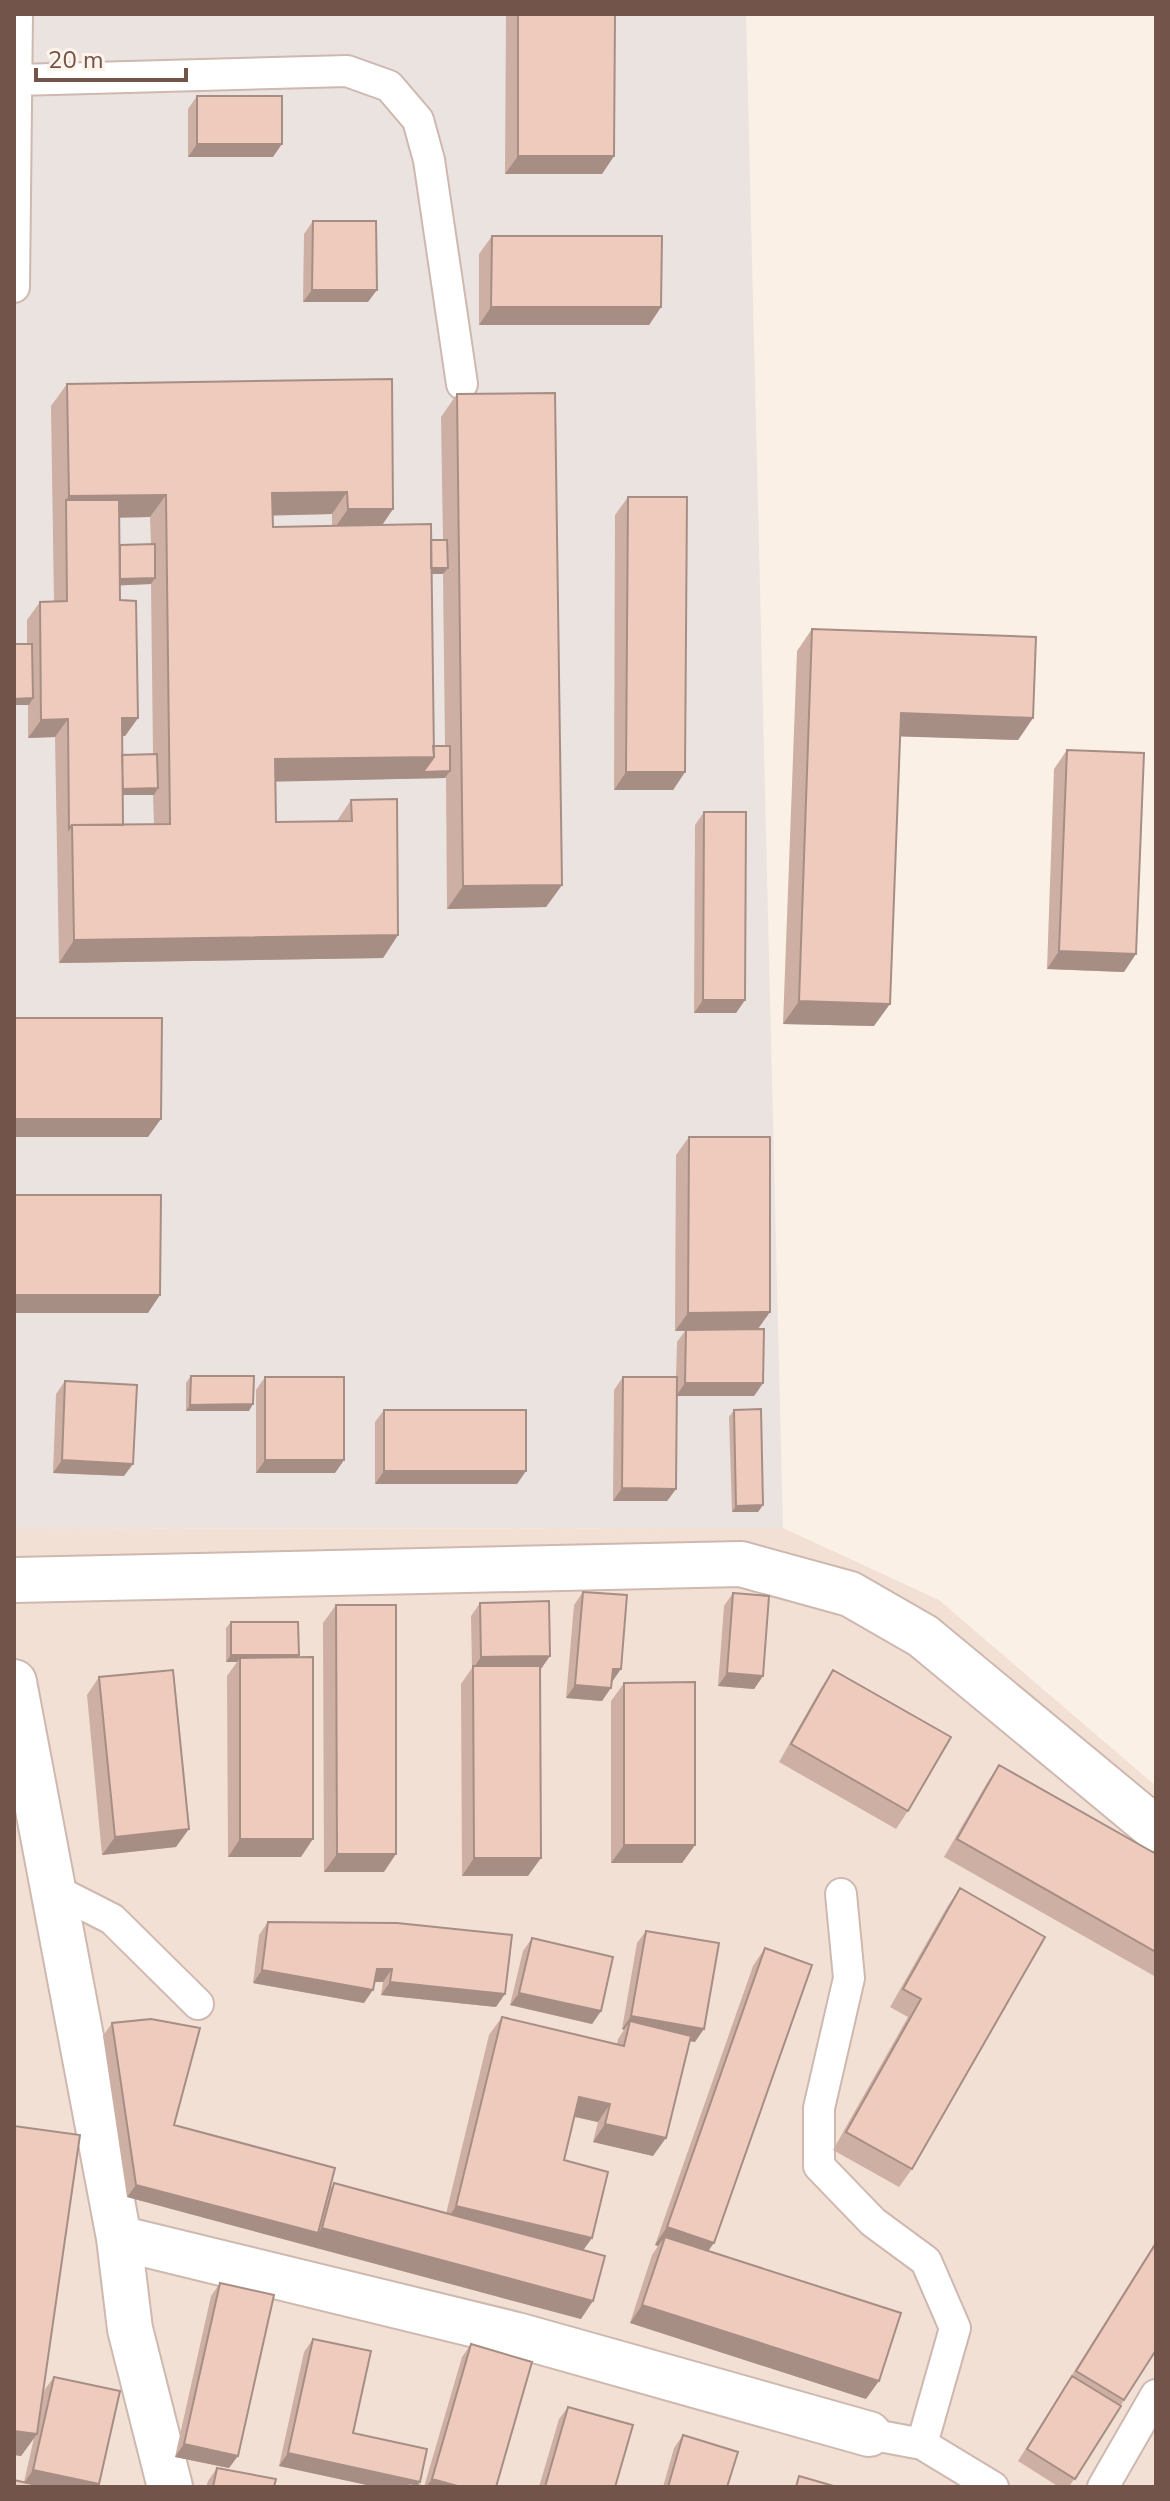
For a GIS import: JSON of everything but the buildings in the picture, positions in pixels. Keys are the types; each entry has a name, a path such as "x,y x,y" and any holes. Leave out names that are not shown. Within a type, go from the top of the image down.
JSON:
{"street":[{"path":"14,1580 741,1564 850,1594 923,1636 1156,1829"},
{"path":"14,1682 119,2238 130,2329 170,2487"},
{"path":"119,2238 517,2335 869,2434"}],"lane":[{"path":"14,287 17,14"},
{"path":"17,80 347,71 389,86 418,120 429,160 462,384"},
{"path":"53,1889 112,1919 198,2004"},
{"path":"841,1894 849,1978 819,2108 819,2166 873,2222 926,2261 955,2328 922,2444"},
{"path":"1103,2487 1156,2395"},
{"path":"869,2434 922,2444 993,2487"}],"shaded area":[{"path":"14,14 746,14 783,1528 14,1529"},
{"path":"783,1528 939,1600 1156,1786 1156,2487 14,2487 14,1529"}]}
